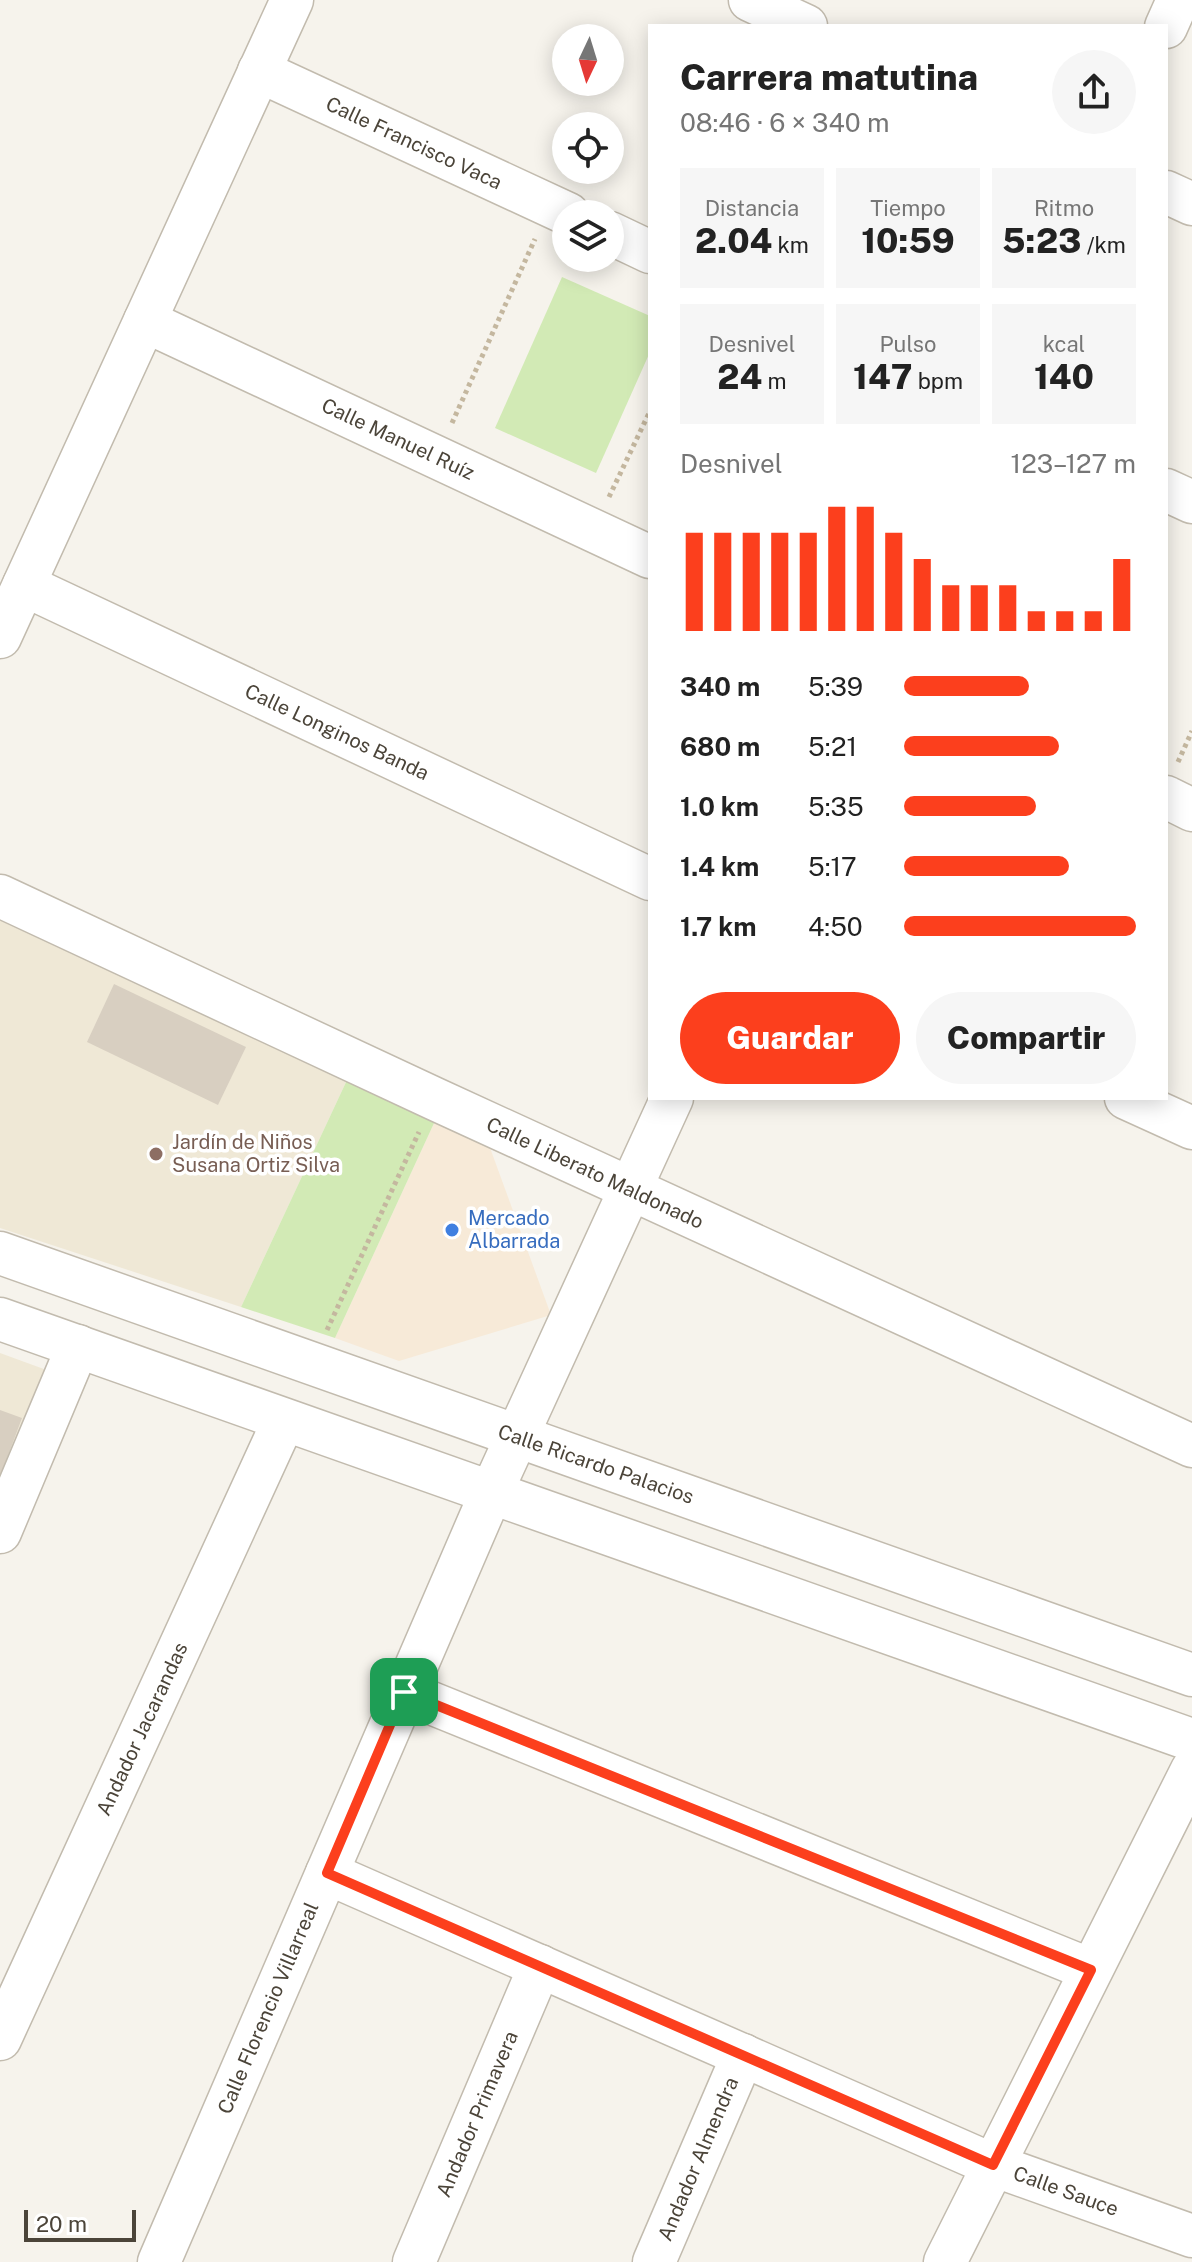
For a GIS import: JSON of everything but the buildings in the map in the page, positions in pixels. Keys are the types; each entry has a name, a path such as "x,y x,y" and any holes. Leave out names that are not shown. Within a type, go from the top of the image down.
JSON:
{"street":[{"path":"0,637 292,0"},
{"path":"750,0 802,24"},
{"path":"1167,24 1178,0"},
{"name":"Calle Francisco Vaca","path":"259,71 552,207"},
{"path":"1168,193 1192,204"},
{"path":"624,240 648,251"},
{"name":"Calle Manuel Ruíz","path":"145,321 648,556"},
{"path":"1168,491 1192,502"},
{"name":"Calle Longinos Banda","path":"24,585 648,878"},
{"path":"1168,798 1192,810"},
{"name":"Calle Liberato Maldonado","path":"0,896 1192,1446"},
{"name":"Calle Florencio Villarreal","path":"159,2262 491,1493 671,1100"},
{"path":"1130,1100 1192,1128"},
{"name":"Calle Ricardo Palacios","path":"0,1253 1192,1675"},
{"path":"0,1319 1192,1740"},
{"path":"0,1532 78,1346"},
{"name":"Andador Jacarandas","path":"0,2039 284,1420"},
{"path":"404,1692 1091,1970"},
{"path":"945,2262 1192,1770"},
{"name":"Calle Sauce","path":"327,1873 993,2165 1192,2236"},
{"name":"Andador Primavera","path":"414,2262 540,1966"},
{"name":"Andador Almendra","path":"654,2262 743,2055"}],"path":[{"path":"436,456 552,224"},
{"path":"594,530 648,415"},
{"path":"311,1363 435,1099"}],"shaded area":[{"name":"Jardín de Niños Susana Ortiz Silva","path":"0,914 347,1080 241,1307 0,1228"},
{"name":"Mercado Albarrada","path":"435,1121 489,1145 551,1315 399,1361 335,1338"},
{"path":"0,1353 52,1372 0,1496"}],"green space":[{"path":"562,277 648,315 648,356 596,473 495,428"},
{"path":"347,1080 435,1121 335,1338 241,1307"}],"place":[{"name":"Jardín de Niños Susana Ortiz Silva","path":"156,1154"},
{"name":"Mercado Albarrada","path":"452,1230"}],"route":[{"path":"404,1692 1091,1970 993,2165 327,1873 404,1692"}]}
